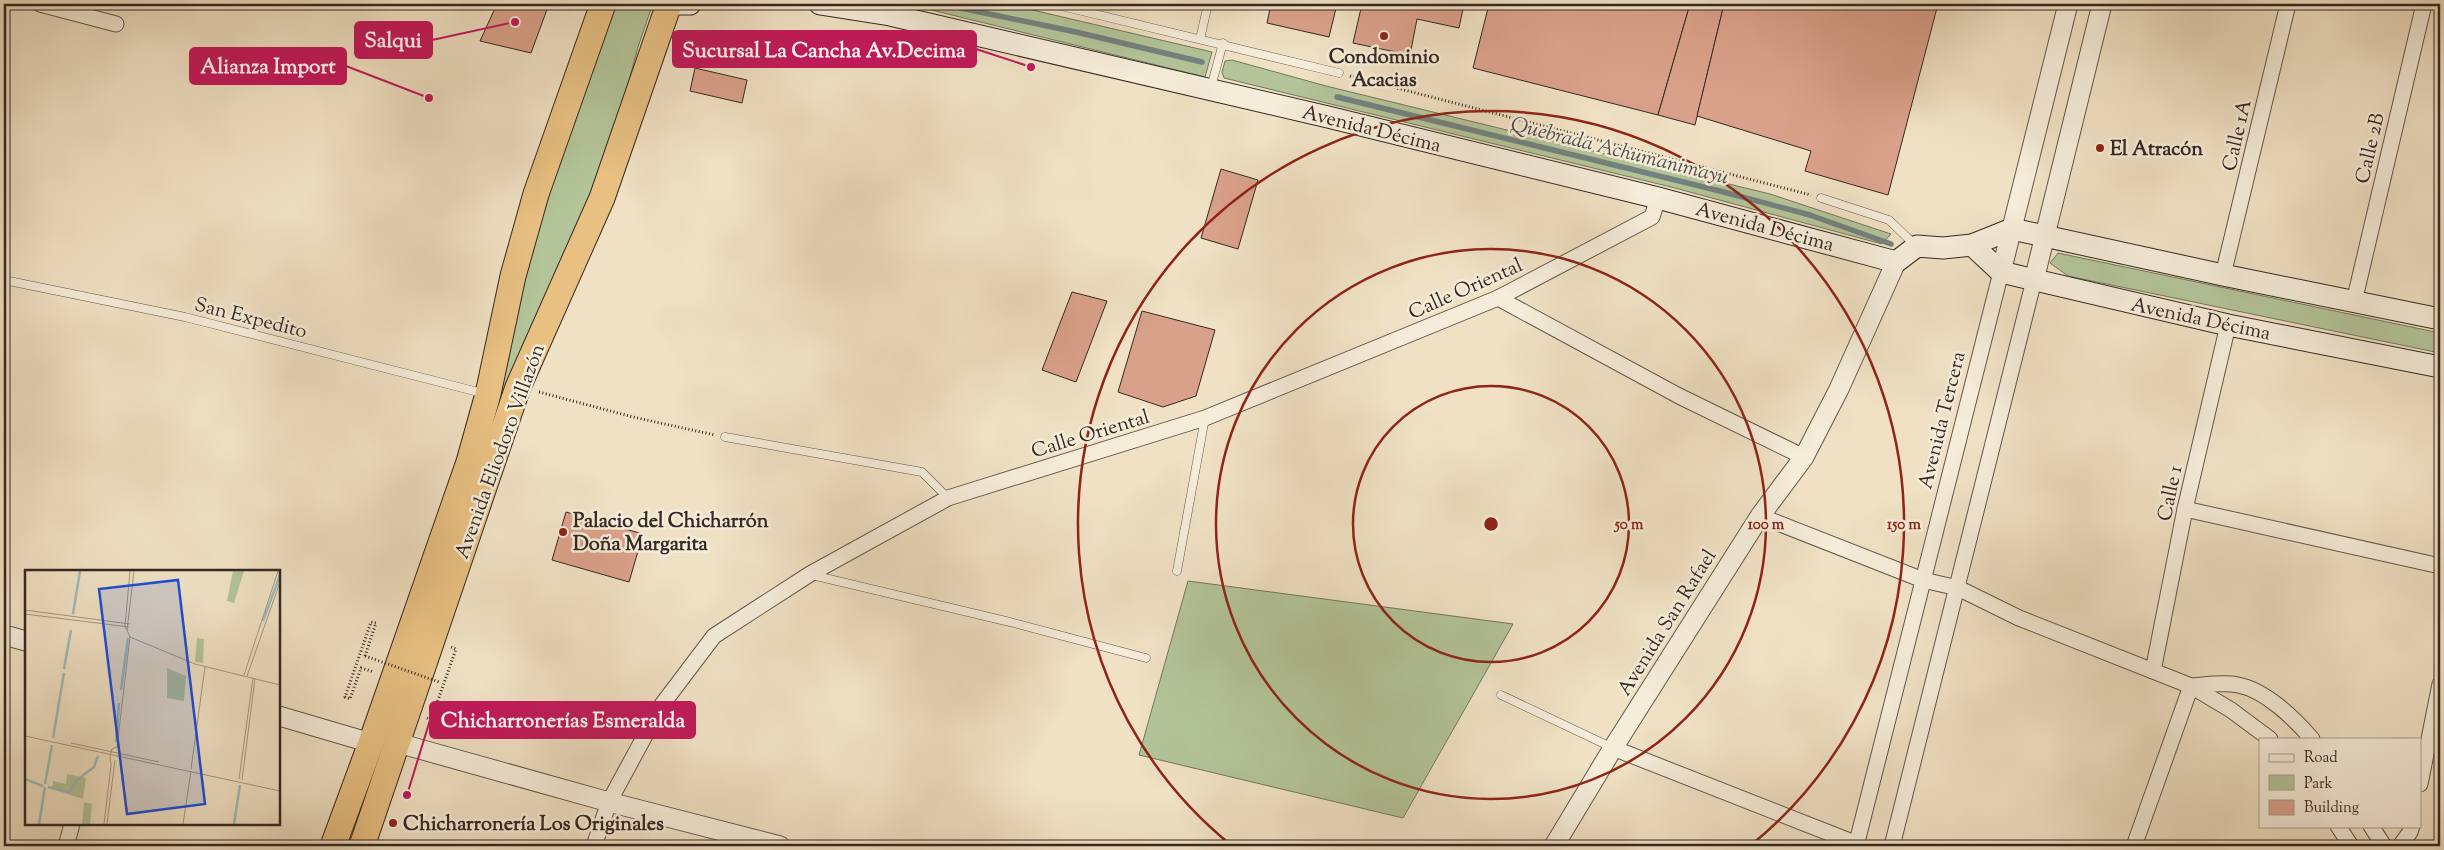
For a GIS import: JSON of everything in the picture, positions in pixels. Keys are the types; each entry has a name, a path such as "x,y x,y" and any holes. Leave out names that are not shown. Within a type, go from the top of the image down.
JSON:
{"highway":[{"name":"Avenida Eliodoro Villazón","path":"333,846 469,462 488,394 513,276 536,194 603,4"},
{"name":"Avenida Eliodoro Villazón","path":"362,846 518,387 602,198 669,4"}],"main road":[{"path":"678,4 690,4"},
{"name":"Avenida Décima","path":"820,4 890,15 1211,90 1658,198 1896,262"},
{"path":"1896,262 1917,246 1943,248 1972,245 2012,229 2223,275 2440,319"},
{"name":"Avenida Décima","path":"1972,245 2001,272 2228,325 2440,367"}],"street":[{"path":"40,4 116,24"},
{"name":"Avenida Tercera","path":"1856,846 2068,4"},
{"path":"1892,846 1958,588 2102,4"},
{"name":"Calle 1A","path":"2223,275 2288,4"},
{"name":"Calle 2B","path":"2354,302 2424,4"},
{"name":"Calle Oriental","path":"594,846 609,802 661,706 714,636 810,574 948,498 1205,418 1498,298 1652,216 1658,198"},
{"name":"Avenida San Rafael","path":"1554,846 1613,748 1760,516 1804,457 1839,389 1896,262"},
{"path":"1498,298 1679,396 1804,457"},
{"name":"Calle 1","path":"2153,671 2185,509 2228,325"},
{"path":"2185,509 2440,566"},
{"path":"1760,516 1923,580 1958,588 2019,618 2191,686 2231,710 2269,738"},
{"path":"4,635 25,641"},
{"path":"2422,777 2435,734 2440,684"},
{"path":"2191,686 2238,685 2269,699 2295,719 2311,738"},
{"path":"2134,846 2191,686"},
{"path":"280,716 371,743"},
{"path":"398,743 609,802 780,846"},
{"path":"1613,748 1846,840 1856,846"},
{"path":"66,846 72,825"},
{"path":"2339,828 2351,846"},
{"path":"2372,828 2384,846"},
{"path":"2400,846 2411,828"}],"lane":[{"path":"1054,4 1223,43 1339,73"},
{"path":"1200,39 1208,4"},
{"path":"1211,90 1223,43"},
{"name":"Avenida Décima","path":"1821,198 1889,220 1917,246"},
{"name":"San Expedito","path":"4,280 185,317 488,394"},
{"path":"1177,571 1205,418"},
{"path":"725,437 922,472 948,498"},
{"path":"810,574 1001,619 1146,658"},
{"path":"1501,696 1613,748"}],"path":[{"name":"Avenida Décima","path":"1339,73 1821,198"},
{"path":"518,387 633,418 725,437"},
{"path":"361,668 350,699 345,697 371,622 376,623 364,656 439,682 427,718 431,720 456,649"}],"green space":[{"path":"613,4 641,4 651,9 638,47 613,140 477,473 538,215"},
{"path":"907,4 1007,4 1212,52 1205,77"},
{"path":"1232,60 1326,86 1770,194 1891,234 1882,244 1675,188 1224,78 1222,72 1225,61"},
{"path":"2058,253 2440,333 2440,353 2068,276 2050,263"},
{"path":"1188,581 1513,624 1403,818 1139,755"}],"building":[{"path":"497,4 549,4 531,53 480,41"},
{"name":"Condominio Acacias","path":"1271,4 1337,4 1329,37 1267,23"},
{"name":"Condominio Acacias","path":"1362,4 1464,4 1459,28 1417,19 1410,55 1353,43"},
{"path":"1489,4 1690,4 1658,115 1473,68"},
{"path":"1690,4 1724,4 1695,125 1658,115"},
{"path":"1724,4 1938,4 1888,195 1805,171 1811,151 1697,116"},
{"path":"695,68 747,80 742,103 690,91"},
{"path":"1221,169 1258,180 1238,249 1201,238"},
{"path":"1072,292 1107,301 1076,382 1042,370"},
{"path":"1142,311 1215,330 1196,396 1163,407 1118,392"},
{"path":"566,512 643,534 629,582 552,560"}],"waterway":[{"name":"Quebrada Achumanimayu","path":"941,4 1076,32 1202,62"},
{"name":"Quebrada Achumanimayu","path":"1337,97 1716,190 1810,215 1891,244"}],"place":[{"name":"Salqui","path":"515,22"},
{"name":"Condominio Acacias","path":"1384,36"},
{"name":"Sucursal La Cancha Av.Decima","path":"1031,67"},
{"name":"Alianza Import","path":"429,98"},
{"name":"El Atracón","path":"2100,148"},
{"name":"Palacio del Chicharrón Doña Margarita","path":"563,532"},
{"name":"Chicharronerías Esmeralda","path":"407,795"},
{"name":"Chicharronería Los Originales","path":"393,823"}]}
